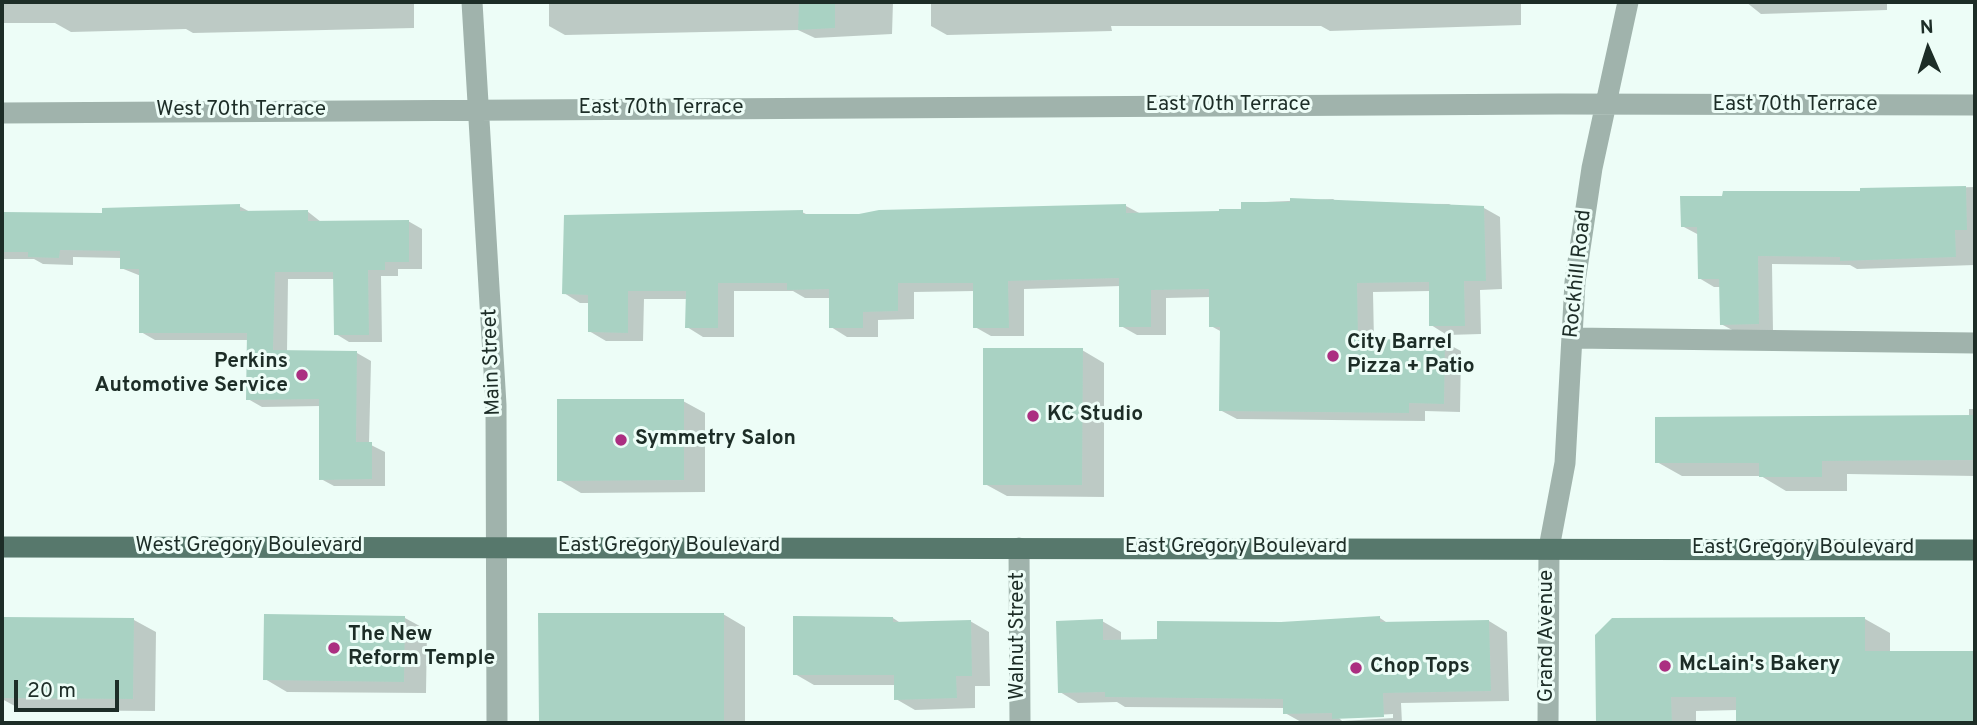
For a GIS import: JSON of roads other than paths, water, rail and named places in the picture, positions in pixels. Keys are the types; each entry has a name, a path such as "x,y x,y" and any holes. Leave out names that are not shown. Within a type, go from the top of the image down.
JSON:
{"main road":[{"name":"West Gregory Boulevard","path":"2,547 496,547"},
{"name":"East Gregory Boulevard","path":"496,547 1975,550"}],"street":[{"name":"Main Street","path":"472,2 496,405 497,723"},
{"name":"Rockhill Road","path":"1549,548 1565,463 1575,282 1584,216 1628,2"},
{"name":"East 70th Terrace","path":"480,110 1608,104 1975,105"},
{"name":"West 70th Terrace","path":"2,113 480,110"},
{"path":"1572,338 1975,343"},
{"name":"Walnut Street","path":"1019,548 1020,723"},
{"name":"Grand Avenue","path":"1548,723 1549,548"}],"place":[{"name":"City Barrel Pizza + Patio","path":"1333,356"},
{"name":"Perkins Automotive Service","path":"302,375"},
{"name":"KC Studio","path":"1033,416"},
{"name":"Symmetry Salon","path":"621,440"},
{"name":"The New Reform Temple","path":"334,648"},
{"name":"McLain's Bakery","path":"1665,666"},
{"name":"Chop Tops","path":"1356,668"}]}
